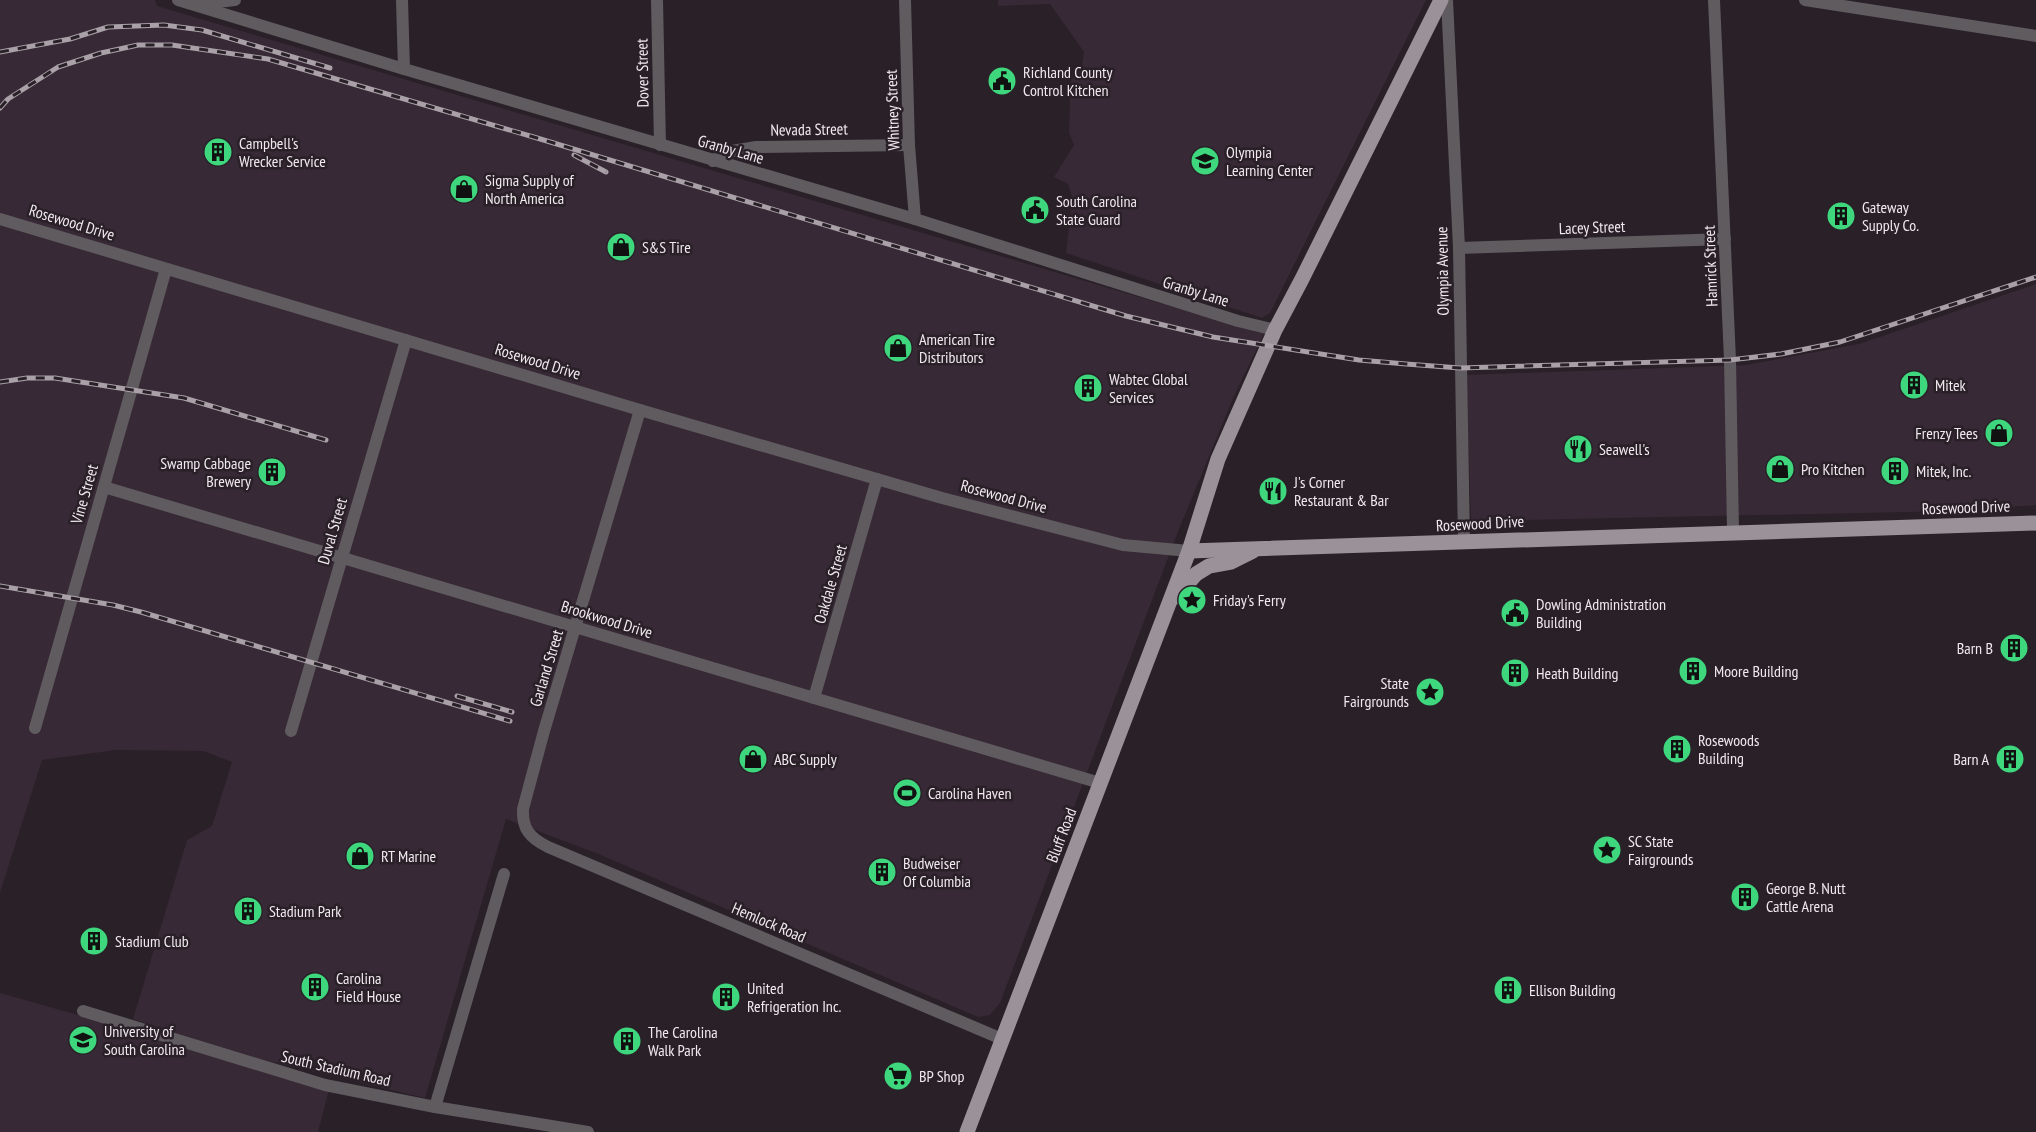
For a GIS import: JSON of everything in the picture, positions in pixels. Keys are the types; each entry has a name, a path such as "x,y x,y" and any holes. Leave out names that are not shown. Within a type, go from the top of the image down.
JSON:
{"main road":[{"name":"Bluff Road","path":"967,1132 1189,551 1218,459 1275,330 1441,0"},
{"name":"Rosewood Drive","path":"1189,551 2036,523"},
{"path":"1165,611 1196,574 1209,566 1231,562 1258,549"}],"street":[{"name":"Granby Lane","path":"178,0 713,161 915,219 1238,321 1275,330"},
{"path":"194,4 235,0"},
{"path":"402,0 404,69"},
{"name":"Dover Street","path":"657,0 660,145"},
{"name":"Whitney Street","path":"905,0 909,145 915,219"},
{"name":"Olympia Avenue","path":"1447,0 1459,248 1464,542"},
{"name":"Hamrick Street","path":"1714,0 1730,360 1733,532"},
{"path":"1805,0 1879,5 2036,36"},
{"name":"Nevada Street","path":"713,161 726,152 756,147 909,145"},
{"name":"Rosewood Drive","path":"0,219 877,480 1031,522 1123,544 1189,551"},
{"name":"Lacey Street","path":"1459,248 1725,239"},
{"name":"Vine Street","path":"34,728 166,269"},
{"name":"Duval Street","path":"291,731 406,340"},
{"name":"Garland Street","path":"527,832 522,821 523,809 640,410"},
{"name":"Oakdale Street","path":"814,698 877,480"},
{"name":"Brookwood Drive","path":"104,486 1100,783"},
{"name":"Hemlock Road","path":"527,832 536,841 548,847 1002,1039"},
{"path":"435,1107 504,874"},
{"name":"South Stadium Road","path":"83,1011 325,1085 435,1107 588,1132"}],"shaded area":[{"path":"0,0 155,0 157,6 1264,334 1234,396 1177,534 1000,1003 990,1015 978,1017 596,853 506,819 425,1098 244,1055 133,1019 187,840 212,826 232,762 203,751 116,750 42,760 0,893"},
{"name":"Olympia Learning Center","path":"998,0 1426,0 1270,313 1262,318 1066,253 1072,197 1068,184 1054,177 1074,145 1069,133 1071,71 1082,65 1084,52 1050,4 998,6"},
{"path":"2036,284 2036,505 1955,511 1471,521 1466,375 1746,365 1859,344"},
{"name":"University of South Carolina","path":"0,993 330,1086 318,1132 0,1132"}],"railway":[{"path":"0,52 70,39 108,27 164,25 202,30 330,68"},
{"path":"0,108 8,99 58,67 101,53 138,45 172,45 268,59 1126,316 1213,337 1359,360 1406,364 1460,368 1730,360 1781,354 1840,342 2036,277"},
{"path":"574,155 606,172"},
{"path":"0,382 27,378 55,378 184,398 326,440"},
{"path":"0,586 113,605 141,612 510,721"},
{"path":"457,696 512,712"}],"place":[{"name":"Richland County Control Kitchen","path":"1002,81"},
{"name":"Campbell's Wrecker Service","path":"218,152"},
{"name":"Olympia Learning Center","path":"1205,161"},
{"name":"Sigma Supply of North America","path":"464,189"},
{"name":"South Carolina State Guard","path":"1035,210"},
{"name":"Gateway Supply Co.","path":"1841,216"},
{"name":"S&S Tire","path":"621,247"},
{"name":"American Tire Distributors","path":"898,348"},
{"name":"Mitek","path":"1914,385"},
{"name":"Wabtec Global Services","path":"1088,388"},
{"name":"Frenzy Tees","path":"1999,433"},
{"name":"Seawell's","path":"1578,449"},
{"name":"Pro Kitchen","path":"1780,469"},
{"name":"Mitek, Inc.","path":"1895,471"},
{"name":"Swamp Cabbage Brewery","path":"272,472"},
{"name":"J's Corner Restaurant & Bar","path":"1273,491"},
{"name":"Friday's Ferry","path":"1192,600"},
{"name":"Dowling Administration Building","path":"1515,613"},
{"name":"Barn B","path":"2014,648"},
{"name":"Moore Building","path":"1693,671"},
{"name":"Heath Building","path":"1515,673"},
{"name":"State Fairgrounds","path":"1430,692"},
{"name":"Rosewoods Building","path":"1677,749"},
{"name":"ABC Supply","path":"753,759"},
{"name":"Barn A","path":"2010,759"},
{"name":"Carolina Haven","path":"907,793"},
{"name":"SC State Fairgrounds","path":"1607,850"},
{"name":"RT Marine","path":"360,856"},
{"name":"Budweiser Of Columbia","path":"882,872"},
{"name":"George B. Nutt Cattle Arena","path":"1745,897"},
{"name":"Stadium Park","path":"248,911"},
{"name":"Stadium Club","path":"94,941"},
{"name":"Carolina Field House","path":"315,987"},
{"name":"Ellison Building","path":"1508,990"},
{"name":"United Refrigeration Inc.","path":"726,997"},
{"name":"University of South Carolina","path":"83,1040"},
{"name":"The Carolina Walk Park","path":"627,1041"},
{"name":"BP Shop","path":"898,1076"}]}
